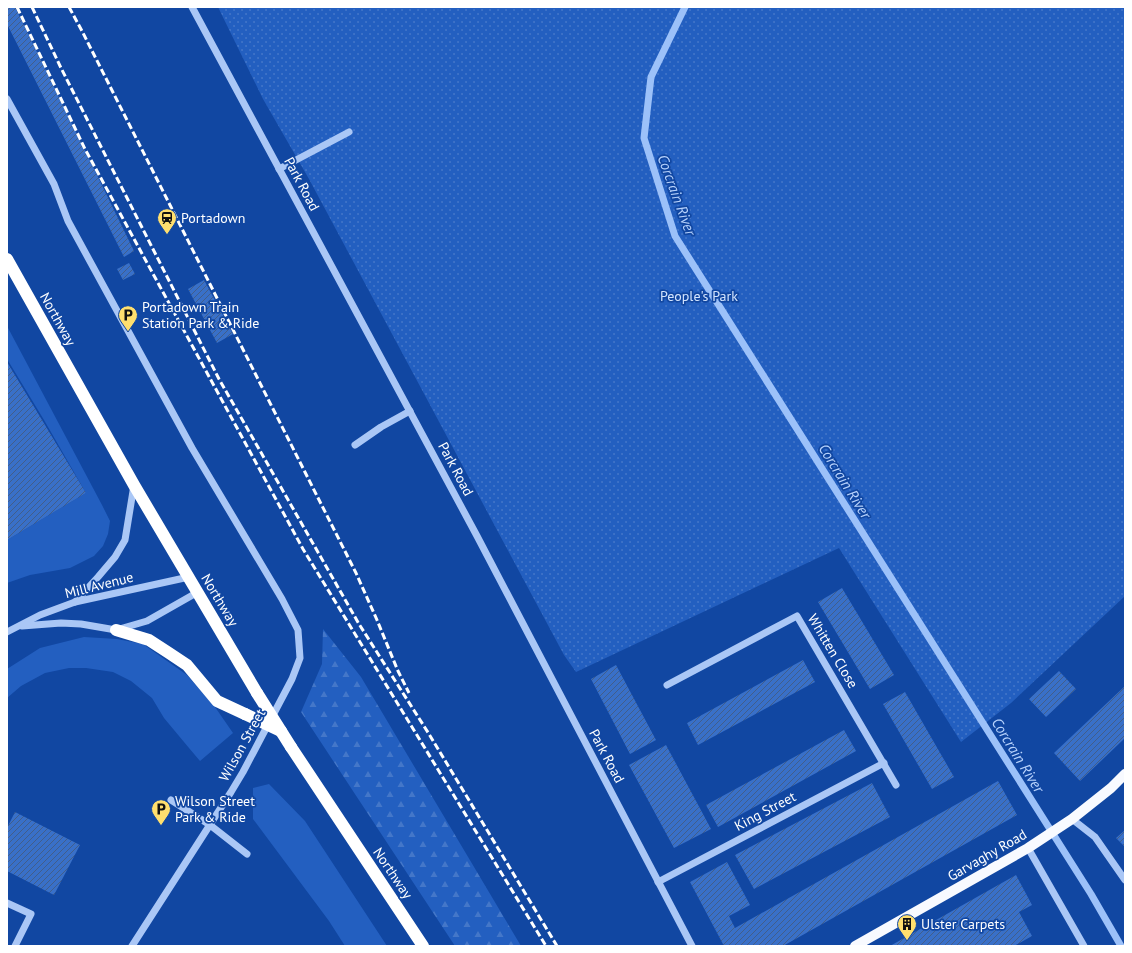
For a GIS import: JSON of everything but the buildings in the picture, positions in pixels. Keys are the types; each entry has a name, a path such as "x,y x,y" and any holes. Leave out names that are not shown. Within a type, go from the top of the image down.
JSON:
{"highway":[{"name":"Northway","path":"7,259 134,485 257,693 423,946"},
{"path":"116,630 149,640 187,665 217,701 281,731"}],"main road":[{"name":"Garvaghy Road","path":"855,946 1028,848 1072,819 1111,788 1125,774"}],"street":[{"name":"Park Road","path":"192,7 481,543 692,946"},
{"name":"Wilson Street","path":"7,99 54,184 68,221 192,448 282,599 298,630 300,658 292,679 243,772 132,946"},
{"path":"279,169 348,132"},
{"path":"355,445 381,427 410,412"},
{"path":"75,602 115,557 125,540 134,485"},
{"name":"Mill Avenue","path":"7,632 40,615 75,602 189,577"},
{"name":"Mill Avenue","path":"19,627 67,623 116,630 147,621 198,592"},
{"name":"Whitten Close","path":"667,685 797,616 896,785"},
{"name":"King Street","path":"658,882 884,763"},
{"path":"171,800 210,825 248,854"},
{"path":"1072,819 1095,837 1125,880"},
{"path":"1028,848 1084,946"},
{"path":"7,903 31,914 15,946"}],"green space":[{"name":"People's Park","path":"218,7 1125,7 1125,596 1011,703 961,742 839,548 576,672 564,655 309,179 263,99"},
{"path":"7,326 110,521 108,534 103,546 94,556 70,568 30,575 7,583 7,540 86,493 7,359"},
{"path":"323,629 361,677 521,946 455,946 301,712 322,664"},
{"path":"84,637 117,639 143,644 187,675 215,707 233,733 200,761 164,718 152,698 131,681 113,672 86,668 69,668 45,673 21,686 7,698 7,669 40,648"},
{"path":"269,784 305,821 387,946 345,946 329,921 253,819 253,788"}],"waterway":[{"name":"Corcrain River","path":"685,7 651,77 644,138 675,236 1091,894 1121,946"}],"railway":[{"path":"17,7 85,149 303,549 546,946"},
{"path":"32,7 61,68 219,379 359,624 429,734 557,946"},
{"path":"69,7 356,573 409,693"}],"place":[{"name":"Portadown","path":"167,235"},
{"name":"Portadown Train Station Park & Ride","path":"128,332"},
{"name":"Wilson Street Park & Ride","path":"161,826"},
{"name":"Ulster Carpets","path":"907,941"}]}
